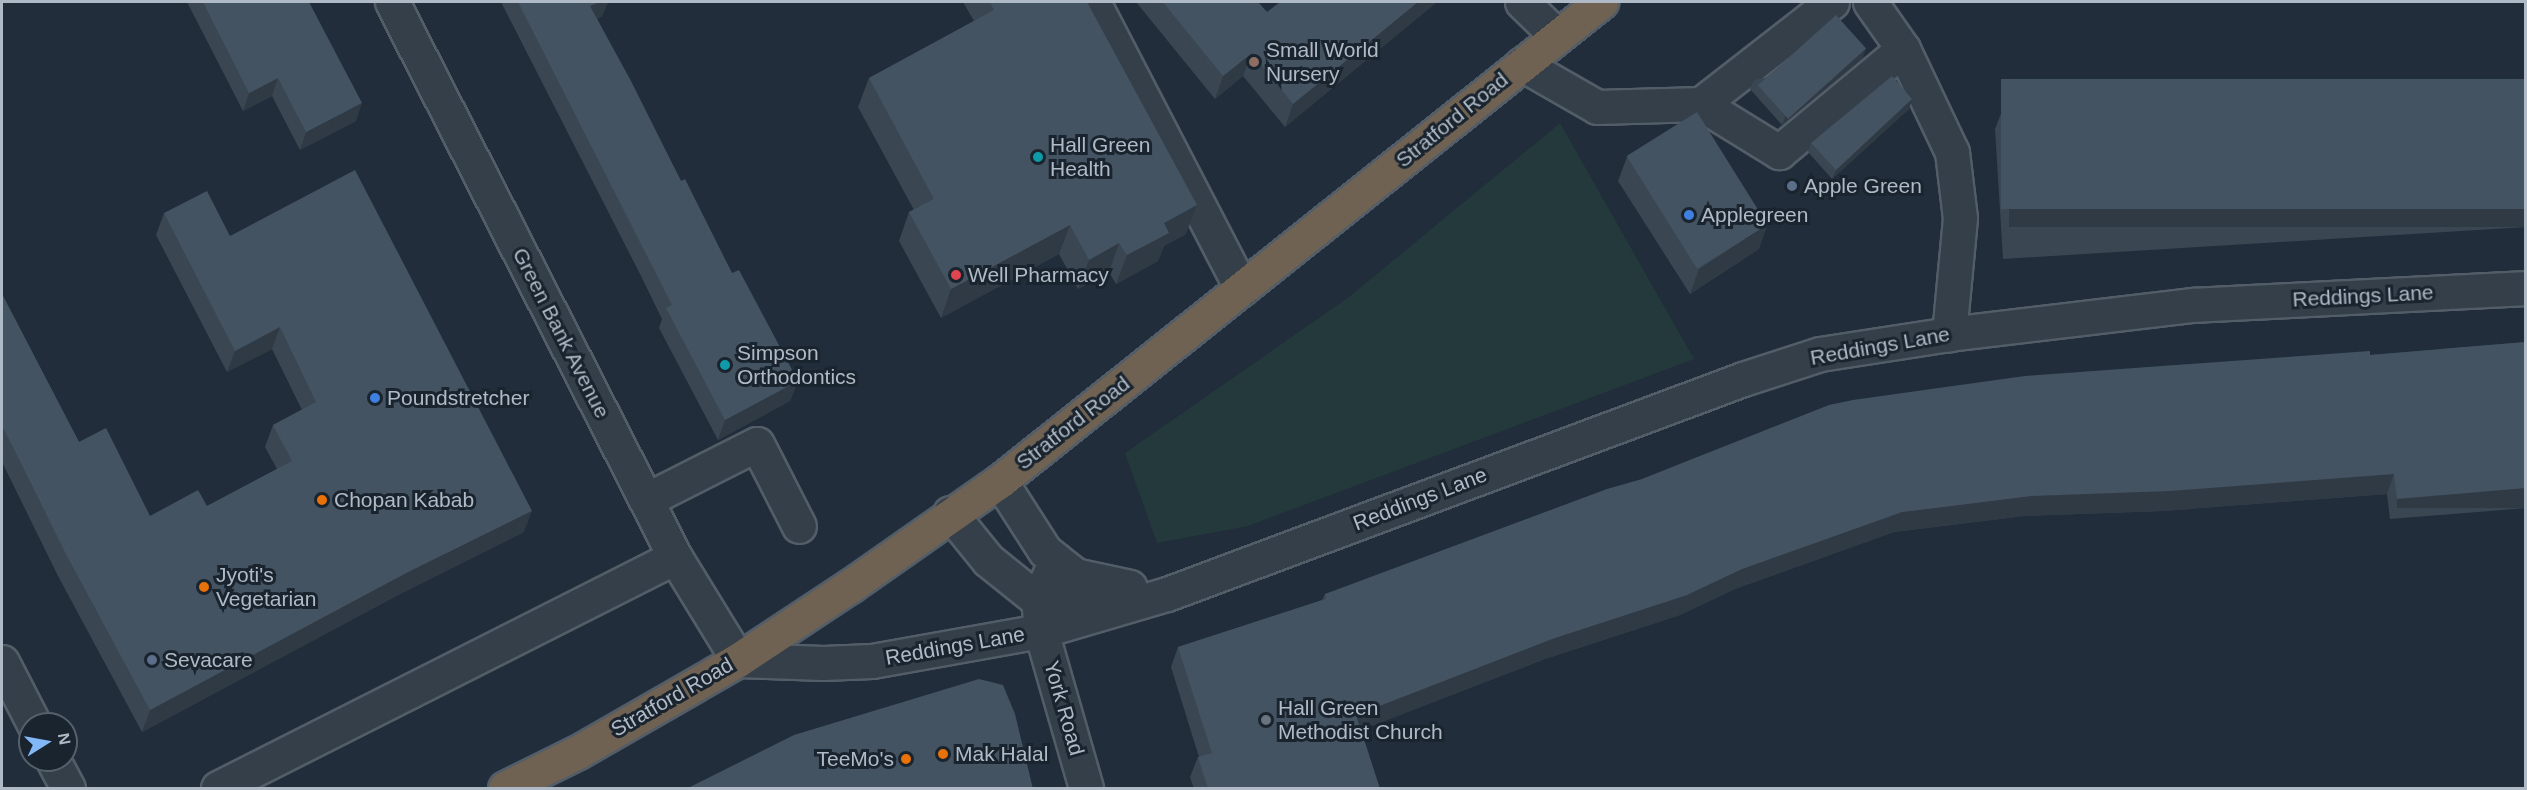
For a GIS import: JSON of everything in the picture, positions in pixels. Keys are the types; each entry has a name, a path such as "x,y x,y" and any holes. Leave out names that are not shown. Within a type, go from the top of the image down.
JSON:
{"highway":[{"name":"Stratford Road","path":"506,789 578,752 738,660 850,586 950,513 1000,481 1601,2"}],"street":[{"name":"Green Bank Avenue","path":"392,2 675,557 738,660"},
{"path":"1093,2 1242,289"},
{"path":"1522,2 1557,36"},
{"path":"1701,104 1832,2"},
{"path":"1870,2 1903,49 1952,152 1960,218 1949,334"},
{"path":"1522,64 1597,107 1701,104 1779,152 1903,49"},
{"name":"Reddings Lane","path":"738,660 823,663 872,661 1040,616 1070,602 1167,594 1743,379 1820,354 1949,334 2193,305 2526,288"},
{"path":"646,500 758,444 799,526"},
{"path":"1000,481 1045,551 1075,575 1167,594"},
{"name":"Reddings Lane","path":"950,513 988,560 1040,616"},
{"path":"218,789 675,557"},
{"path":"1040,616 1056,560"},
{"name":"York Road","path":"1040,616 1086,789"},
{"path":"2,662 28,712"},
{"path":"59,772 68,789"}],"green space":[{"path":"1560,123 1694,359 1248,526 1157,543 1125,453 1349,297"}],"building":[{"path":"203,2 309,2 362,103 306,132 278,78 249,93"},
{"path":"518,2 599,2 590,6 681,181 685,179 732,273 739,270 798,381 725,420 666,308 672,305"},
{"name":"Hall Green Health","path":"990,2 1087,2 1197,205 1164,223 1169,233 1127,255 1119,243 1089,260 1070,225 951,289 909,212 934,199 869,78 994,10"},
{"path":"1163,2 1258,2 1267,12 1280,2 1418,2 1293,104 1252,53 1223,76"},
{"path":"1836,15 1866,48 1788,119 1758,85"},
{"path":"1892,76 1912,99 1836,170 1811,143"},
{"path":"2001,79 2526,79 2526,209 2001,209"},
{"name":"Applegreen","path":"1697,112 1767,225 1697,269 1627,156"},
{"path":"355,170 532,511 408,572 150,710 66,554 2,426 2,294 79,442 106,428 150,516 198,490 207,506 292,461 273,425 316,402 280,327 235,351 164,213 207,191 230,236"},
{"path":"2526,342 2526,488 2397,499 2394,474 2170,491 2031,496 1902,512 1742,569 1687,595 1552,639 1356,715 1380,789 1208,789 1198,757 1212,753 1178,647 1326,599 1325,594 1607,489 1642,479 1829,405 2025,376 2370,351 2370,355"},
{"path":"979,679 1003,685 1015,714 1033,789 686,789 794,735"}],"place":[{"name":"Small World Nursery","path":"1254,62"},
{"name":"Hall Green Health","path":"1038,157"},
{"name":"Apple Green","path":"1792,186"},
{"name":"Applegreen","path":"1689,215"},
{"name":"Well Pharmacy","path":"956,275"},
{"name":"Simpson Orthodontics","path":"725,365"},
{"name":"Poundstretcher","path":"375,398"},
{"name":"Chopan Kabab","path":"322,500"},
{"name":"Jyoti's Vegetarian","path":"204,587"},
{"name":"Sevacare","path":"152,660"},
{"name":"Hall Green Methodist Church","path":"1266,720"},
{"name":"Mak Halal","path":"943,754"},
{"name":"TeeMo's","path":"906,759"}]}
